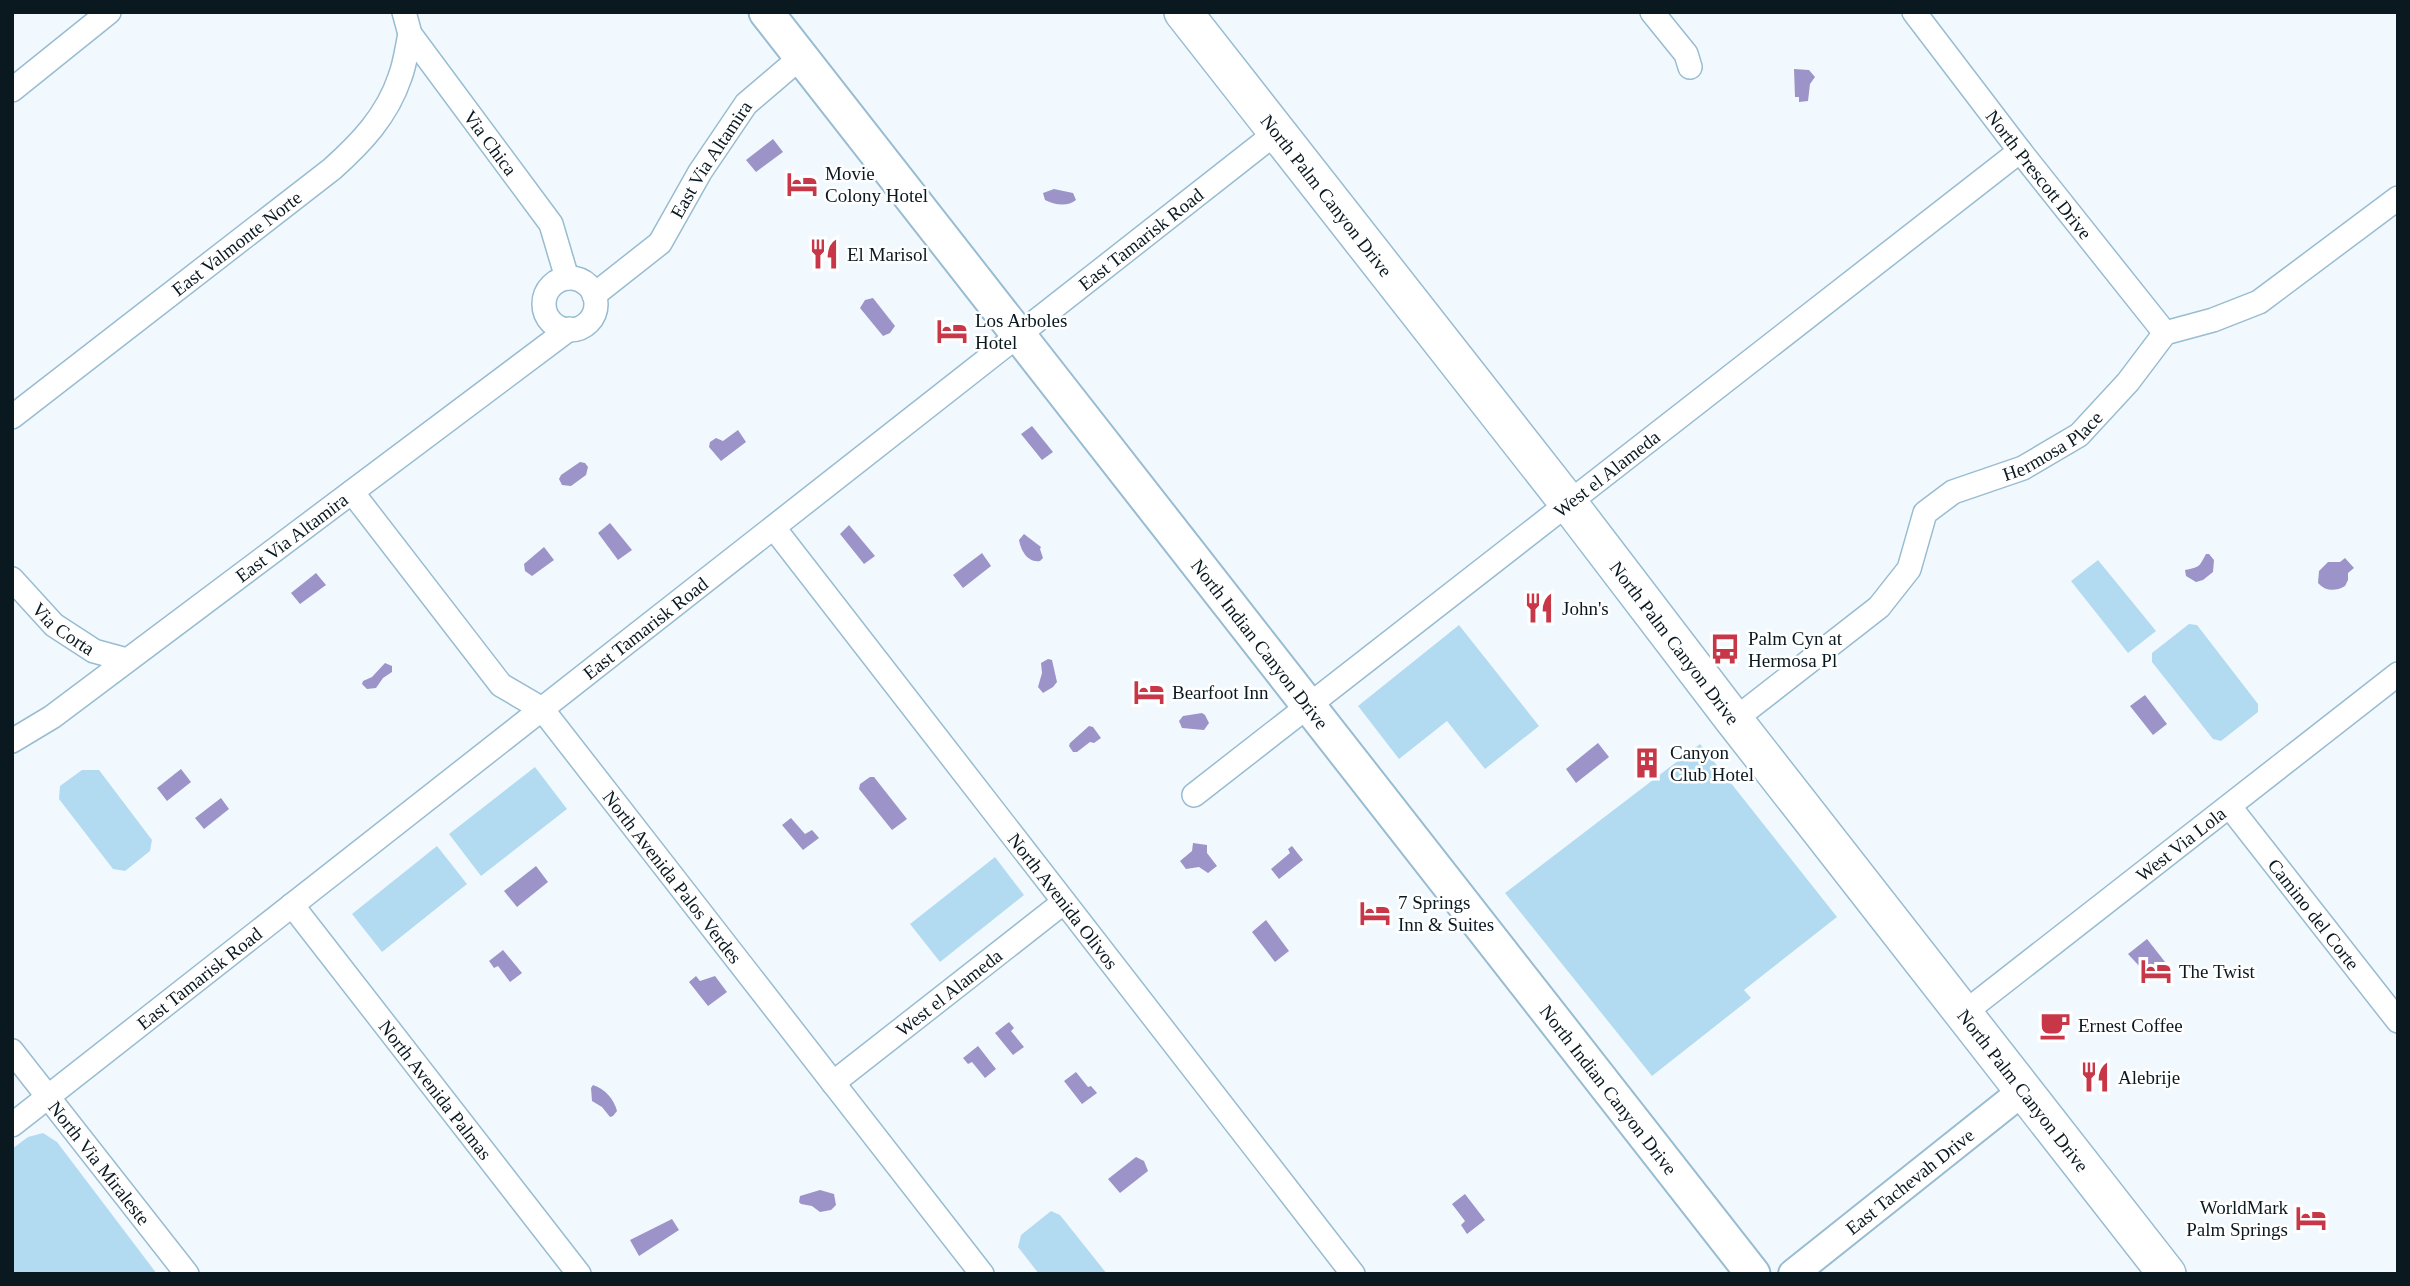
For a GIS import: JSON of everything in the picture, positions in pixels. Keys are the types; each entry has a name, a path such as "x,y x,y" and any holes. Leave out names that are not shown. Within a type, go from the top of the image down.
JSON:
{"main road":[{"name":"North Indian Canyon Drive","path":"766,12 1753,1274"},
{"name":"North Palm Canyon Drive","path":"1183,12 2167,1274"}],"street":[{"path":"12,90 109,12"},
{"path":"1652,12 1686,54 1690,67"},
{"name":"North Prescott Drive","path":"1914,12 2020,151 2165,333"},
{"name":"East Valmonte Norte","path":"12,417 332,169 363,142 381,117 400,78 407,23"},
{"name":"Via Chica","path":"407,23 551,223 567,278"},
{"name":"East Via Altamira","path":"12,741 52,717 569,329 577,328 591,319 595,312 594,295 660,243 700,172 746,104 801,57"},
{"name":"East Tamarisk Road","path":"12,1125 1277,132"},
{"name":"West el Alameda","path":"1194,795 2020,151"},
{"path":"2165,333 2213,320 2259,302 2398,198"},
{"path":"569,329 561,328 548,317 544,301 551,286 567,278 584,282 594,295"},
{"name":"Hermosa Place","path":"1734,720 1879,607 1909,569 1926,513 1953,492 2023,468 2079,435 2128,382 2165,333"},
{"name":"North Avenida Palos Verdes","path":"352,492 501,685 542,709 982,1274"},
{"name":"North Avenida Olivos","path":"774,528 1353,1274"},
{"name":"Via Corta","path":"12,579 54,625 94,652 127,660"},
{"name":"West Via Lola","path":"1964,1013 2398,674"},
{"name":"Camino del Corte","path":"2230,807 2398,1021"},
{"name":"West el Alameda","path":"833,1083 1064,902"},
{"name":"North Avenida Palmas","path":"292,905 579,1274"},
{"name":"North Via Miraleste","path":"12,1051 187,1274"},
{"name":"East Tachevah Drive","path":"1793,1274 2024,1090"}],"shaded area":[{"path":"1794,69 1809,70 1815,77 1810,84 1808,101 1799,102 1799,97 1795,97"},
{"path":"773,139 783,152 756,172 746,160"},
{"path":"1054,189 1073,193 1076,200 1061,205 1045,200 1043,193"},
{"path":"873,298 895,326 890,333 883,336 860,308 865,300"},
{"path":"1032,426 1053,452 1042,460 1021,434"},
{"path":"738,430 746,442 721,461 709,447 710,442 716,438 723,441"},
{"path":"580,462 588,467 586,475 571,486 562,485 559,479 561,475"},
{"path":"610,523 632,550 618,560 598,533"},
{"path":"849,525 875,556 864,564 840,534"},
{"path":"1024,534 1041,547 1043,558 1040,561 1032,560 1023,552 1019,540"},
{"path":"544,547 554,560 532,576 525,571 524,564"},
{"path":"982,553 991,566 963,588 953,575"},
{"path":"2206,554 2214,560 2213,572 2196,582 2186,576 2185,570 2199,566"},
{"path":"2345,558 2354,568 2348,573 2345,586 2330,590 2318,583 2319,571 2328,562 2340,562"},
{"path":"2098,560 2156,631 2128,653 2071,581"},
{"path":"316,573 326,585 300,604 291,593"},
{"path":"2189,624 2197,625 2258,704 2258,712 2221,741 2213,739 2152,662 2152,653"},
{"path":"1459,625 1539,726 1485,769 1447,721 1399,759 1358,706"},
{"path":"1052,660 1057,682 1043,693 1038,687 1042,673 1041,663"},
{"path":"385,663 392,666 392,672 383,678 376,688 367,689 362,684 363,681 372,677"},
{"path":"2145,695 2167,724 2153,735 2130,706"},
{"path":"1202,713 1209,723 1204,730 1182,728 1179,721 1183,716"},
{"path":"1089,726 1093,727 1101,738 1073,752 1070,743"},
{"path":"1598,743 1609,757 1576,783 1566,769"},
{"path":"1700,744 1837,917 1744,990 1751,998 1652,1076 1505,893"},
{"path":"535,767 567,809 481,876 449,834"},
{"path":"181,769 191,782 167,801 157,788"},
{"path":"82,770 99,770 152,840 150,851 125,871 113,869 59,799 60,786"},
{"path":"874,777 907,819 892,830 859,789 860,784"},
{"path":"221,798 229,809 204,829 195,818"},
{"path":"791,818 805,834 812,830 819,838 803,850 782,825"},
{"path":"1193,843 1207,845 1207,853 1217,866 1208,873 1199,867 1186,869 1180,861 1192,851"},
{"path":"437,846 467,884 382,952 352,914"},
{"path":"1292,846 1303,860 1279,879 1271,869 1290,853 1288,849"},
{"path":"995,857 1024,895 940,962 910,924"},
{"path":"536,866 548,882 517,907 504,891"},
{"path":"1266,920 1289,951 1275,962 1252,932"},
{"path":"2147,939 2169,967 2153,981 2128,954"},
{"path":"503,950 522,973 510,982 498,966 494,968 489,961"},
{"path":"696,976 700,981 715,976 727,992 708,1006 689,982"},
{"path":"1009,1022 1014,1028 1011,1031 1024,1047 1013,1055 995,1033"},
{"path":"978,1046 996,1069 985,1078 972,1062 968,1064 963,1058"},
{"path":"1076,1072 1088,1087 1091,1086 1097,1093 1082,1104 1064,1081"},
{"path":"593,1085 611,1099 617,1111 613,1116 610,1117 602,1107 592,1101"},
{"path":"43,1133 57,1142 157,1274 12,1274 12,1149 28,1137"},
{"path":"1136,1157 1144,1161 1148,1171 1120,1193 1108,1179"},
{"path":"820,1190 834,1194 836,1205 831,1210 820,1212 799,1202 800,1196"},
{"path":"1465,1194 1485,1220 1467,1234 1461,1225 1465,1221 1452,1204"},
{"path":"1051,1211 1060,1215 1107,1274 1039,1274 1018,1247 1021,1235"},
{"path":"672,1219 679,1230 639,1256 630,1240"}],"place":[{"name":"Movie Colony Hotel","path":"802,184"},
{"name":"El Marisol","path":"824,254"},
{"name":"Los Arboles Hotel","path":"952,331"},
{"name":"John's","path":"1539,608"},
{"name":"Palm Cyn at Hermosa Pl","path":"1725,649"},
{"name":"Bearfoot Inn","path":"1149,692"},
{"name":"Canyon Club Hotel","path":"1647,763"},
{"name":"7 Springs Inn & Suites","path":"1375,913"},
{"name":"The Twist","path":"2156,971"},
{"name":"Ernest Coffee","path":"2055,1025"},
{"name":"Alebrije","path":"2095,1077"},
{"name":"WorldMark Palm Springs","path":"2311,1218"}]}
